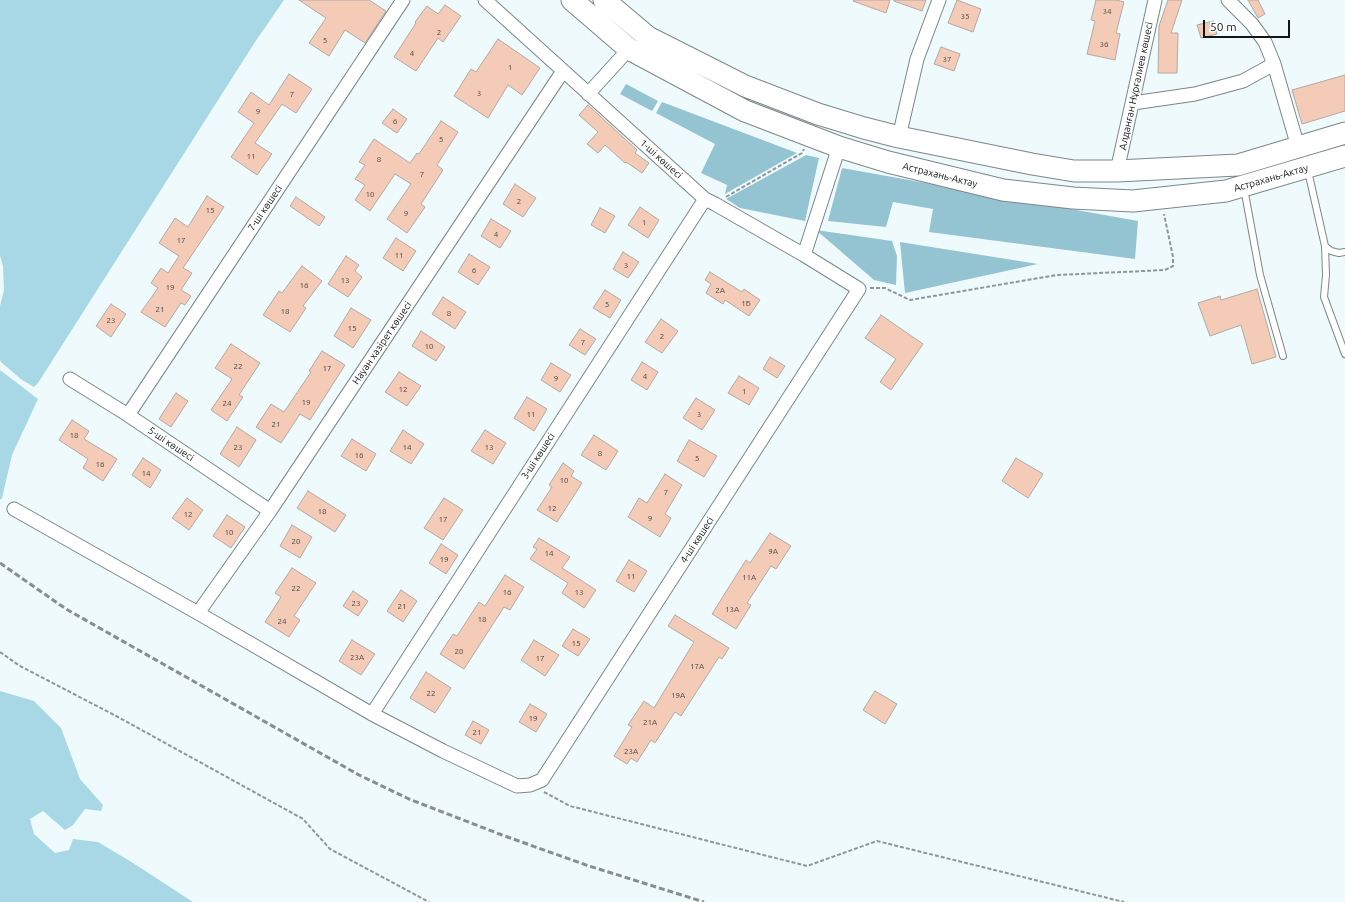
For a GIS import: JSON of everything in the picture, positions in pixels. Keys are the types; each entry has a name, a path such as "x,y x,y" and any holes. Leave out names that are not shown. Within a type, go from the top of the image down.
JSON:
{"highway":[{"name":"Астрахань-Актау","path":"572,0 630,49 745,111 839,147 888,162 1003,190 1073,198 1133,201 1226,191 1345,156"},
{"path":"604,0 648,37 745,86 818,114 899,137 1032,164 1074,171 1117,171 1238,164 1345,133"},
{"path":"1073,198 1074,171"}],"street":[{"name":"7-шi көшесі","path":"128,415 403,0"},
{"name":"1-шi көшесі","path":"485,0 588,94 710,201 804,255 859,289"},
{"path":"899,137 917,59 939,0"},
{"name":"Алданған Нұрғалиев көшесі","path":"1117,171 1155,0"},
{"path":"1228,0 1252,24 1265,42 1274,64 1298,147"},
{"path":"588,94 630,49"},
{"path":"1133,103 1195,94 1243,81 1274,64"},
{"name":"Науан хазірет көшесі","path":"198,613 270,511 563,70"},
{"path":"804,255 839,147"},
{"name":"3-шi көшесі","path":"372,714 710,201"},
{"name":"4-шi көшесі","path":"530,785 542,780 859,289"},
{"name":"5-шi көшесі","path":"70,379 128,415 270,511"},
{"path":"14,509 372,714 517,786 530,785"}],"lane":[{"path":"1308,167 1325,246 1326,275 1324,297 1345,354"},
{"path":"1244,186 1260,274 1283,356"},
{"path":"1325,246 1331,251 1339,253 1345,252"}],"path":[{"path":"710,201 802,153 811,137"},
{"path":"859,289 885,288 910,300 1058,275 1165,270 1172,266 1173,257 1160,198"},
{"path":"0,652 20,666 118,717 303,819 330,849 429,902"},
{"path":"530,785 570,806 807,866 877,841 1124,902"}],"shaded area":[{"path":"0,0 284,0 255,42 38,383 34,387 22,380 0,360 0,306 4,290 3,266 0,256"},
{"path":"626,84 658,101 652,111 620,94"},
{"path":"662,102 797,153 725,194 727,185 701,173 715,144 656,113"},
{"path":"806,155 819,158 805,221 740,208 726,199"},
{"path":"842,168 1138,221 1135,259 929,232 933,209 893,202 886,227 828,221"},
{"path":"816,230 892,241 897,256 896,285 874,280"},
{"path":"900,242 1038,264 905,293"},
{"path":"0,370 38,399 12,455 2,498 0,500"},
{"path":"0,691 34,701 61,728 80,779 103,805 101,811 85,809 73,825 65,830 43,811 30,819 34,834 55,853 69,850 73,839 98,842 193,902 0,902"}],"building":[{"path":"299,0 369,0 386,11 365,43 345,30 329,56 309,43 326,18"},
{"path":"890,0 886,13 853,1"},
{"path":"894,0 926,0 922,11"},
{"path":"957,0 981,9 973,32 948,23"},
{"path":"1096,0 1116,0 1124,2 1116,33 1120,34 1115,60 1087,54 1095,21 1091,20"},
{"path":"1168,0 1182,0 1171,33 1178,33 1177,73 1158,73 1159,26"},
{"path":"1248,0 1258,0 1265,14 1258,18"},
{"path":"445,5 461,16 443,42 438,38 416,71 394,57 416,23 415,22 427,6 438,14"},
{"path":"1213,21 1217,34 1201,38 1197,25"},
{"path":"498,39 540,68 522,95 508,85 488,118 454,96 471,69 476,72"},
{"path":"941,47 960,54 954,71 934,64"},
{"path":"289,74 312,89 296,113 282,104 255,143 272,154 257,175 231,157 254,123 238,112 251,92 269,105"},
{"path":"1345,75 1345,111 1302,124 1292,90"},
{"path":"588,105 637,150 635,153 649,163 642,173 626,162 625,163 605,145 598,153 587,144 598,132 579,115"},
{"path":"393,109 407,119 397,133 382,123"},
{"path":"441,121 458,132 437,165 443,170 421,204 425,207 407,233 387,219 411,184 395,174 370,211 355,200 365,185 355,179 365,165 359,162 374,139 410,163 417,153 419,154"},
{"path":"515,184 536,198 523,217 503,204"},
{"path":"207,196 224,207 183,268 192,273 181,290 191,296 185,305 181,303 165,327 141,312 158,288 151,283 161,268 168,273 179,256 159,243 175,218 188,227"},
{"path":"296,197 325,217 319,226 290,206"},
{"path":"640,207 659,220 648,238 628,225"},
{"path":"600,208 615,216 605,233 591,225"},
{"path":"491,219 511,231 500,248 481,236"},
{"path":"396,238 416,251 403,271 383,258"},
{"path":"623,252 639,262 628,278 613,269"},
{"path":"469,254 490,267 478,285 458,272"},
{"path":"346,256 359,265 355,271 362,277 348,297 328,284"},
{"path":"302,266 322,281 303,306 306,308 290,332 263,315 279,291 282,293"},
{"path":"710,272 742,292 744,289 760,300 749,316 725,300 723,304 706,293 711,284 705,280"},
{"path":"1257,289 1276,357 1252,364 1241,325 1210,336 1198,303 1220,296 1221,300"},
{"path":"605,290 621,300 610,318 593,308"},
{"path":"443,297 466,312 455,329 432,314"},
{"path":"111,304 126,314 111,337 96,326"},
{"path":"351,308 371,320 353,348 334,336"},
{"path":"881,315 923,344 891,390 880,382 896,359 865,338"},
{"path":"661,319 678,331 662,353 645,342"},
{"path":"580,329 596,339 585,355 569,345"},
{"path":"421,331 445,347 436,361 412,346"},
{"path":"231,344 260,363 239,395 243,397 227,421 211,410 232,379 215,368"},
{"path":"322,351 345,365 310,420 300,414 281,443 256,427 271,404 284,412 311,372 309,371"},
{"path":"770,357 785,366 777,378 763,369"},
{"path":"642,362 658,372 647,390 631,380"},
{"path":"551,363 571,375 560,392 541,380"},
{"path":"399,372 421,386 407,406 385,392"},
{"path":"739,376 759,388 749,405 728,393"},
{"path":"176,393 188,401 171,427 159,419"},
{"path":"527,397 547,409 534,431 514,418"},
{"path":"696,398 715,410 702,430 683,418"},
{"path":"72,420 89,431 84,439 117,459 103,481 83,468 88,459 59,440"},
{"path":"237,427 256,440 239,467 220,454"},
{"path":"403,430 424,444 411,464 390,451"},
{"path":"485,430 506,443 493,464 471,451"},
{"path":"594,435 618,451 606,470 581,455"},
{"path":"352,439 376,454 366,471 341,456"},
{"path":"689,440 717,456 704,477 677,461"},
{"path":"143,458 161,470 150,488 132,475"},
{"path":"1016,458 1043,474 1028,498 1002,481"},
{"path":"563,463 574,471 571,476 582,483 557,522 537,510 552,487 549,485"},
{"path":"665,474 682,485 665,514 671,518 660,537 628,517 639,498 647,503"},
{"path":"308,491 346,515 335,532 297,508"},
{"path":"187,498 203,510 189,530 172,518"},
{"path":"444,498 463,510 443,540 424,528"},
{"path":"227,515 245,527 231,548 213,536"},
{"path":"292,525 312,537 300,558 280,546"},
{"path":"770,533 791,546 776,569 771,566 747,603 751,605 736,629 712,614 746,560 750,563"},
{"path":"539,538 570,557 562,568 596,590 584,608 562,593 568,583 530,559 537,549 533,547"},
{"path":"441,544 458,555 446,574 429,563"},
{"path":"629,560 647,571 634,592 616,581"},
{"path":"292,568 316,583 294,616 300,620 289,637 265,622 281,597 275,593"},
{"path":"505,575 524,587 510,610 504,607 464,669 440,654 453,634 457,636 479,602 485,606"},
{"path":"401,590 417,601 403,622 387,611"},
{"path":"353,591 368,601 358,616 343,606"},
{"path":"675,615 729,648 722,659 719,657 681,716 675,712 655,743 651,740 637,762 631,758 627,764 614,756 632,727 628,725 644,701 654,708 694,642 668,626"},
{"path":"573,629 590,639 578,656 562,646"},
{"path":"352,640 375,654 361,675 339,661"},
{"path":"534,640 559,655 545,676 521,660"},
{"path":"426,672 451,688 435,713 410,698"},
{"path":"875,691 897,704 885,724 863,710"},
{"path":"530,704 547,714 536,732 519,722"},
{"path":"473,721 489,730 481,744 465,735"}],"railway":[{"path":"0,563 66,609 359,775 409,799 502,835 586,865 704,902"}]}
